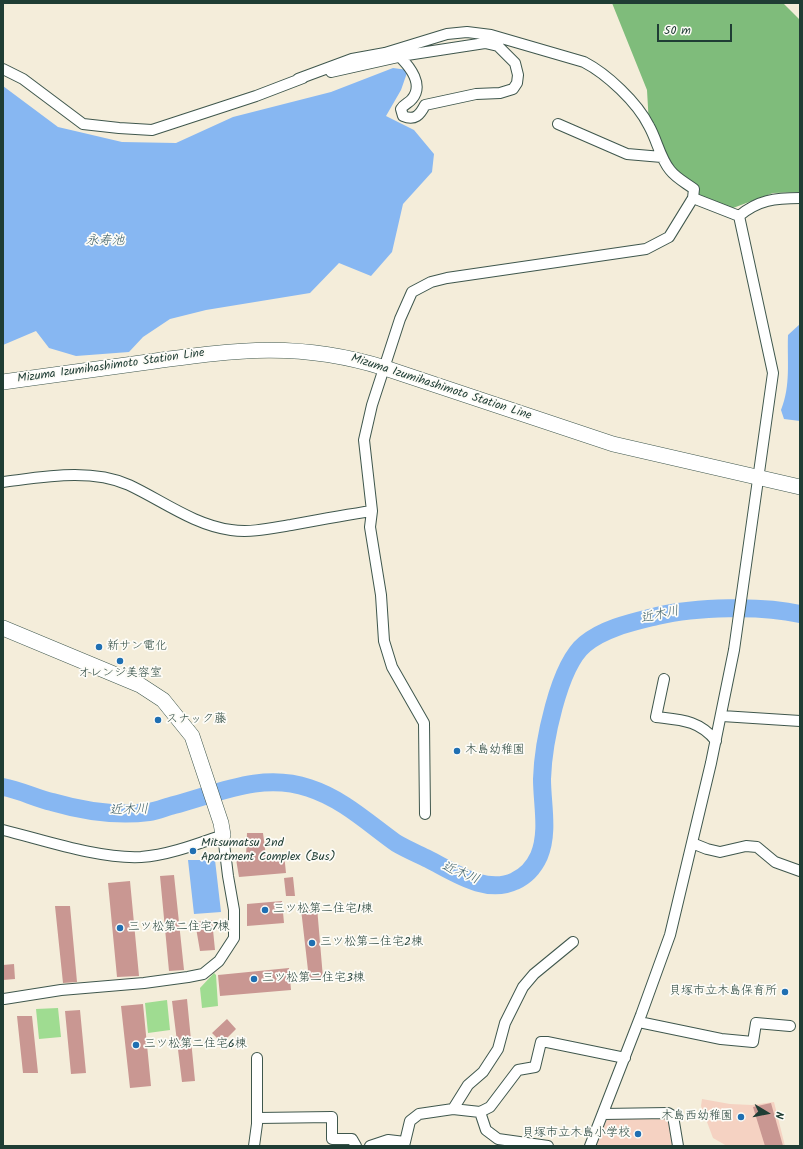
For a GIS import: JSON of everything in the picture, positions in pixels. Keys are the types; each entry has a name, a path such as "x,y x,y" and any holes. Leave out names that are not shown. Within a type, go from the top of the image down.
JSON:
{"main road":[{"name":"Mizuma Izumihashimoto Station Line","path":"3,382 245,350 276,349 321,352 360,360 613,444 800,487"},
{"path":"3,628 140,685 163,700 180,719 192,736 200,755 222,829"}],"street":[{"path":"3,69 23,79 83,124 152,130 256,96 352,59 385,53 447,34 467,32 491,35 584,62 595,68 639,109 649,125 670,171 694,188 693,198 669,237 646,249 447,278 431,282 412,292 400,319 372,405 364,440 372,510 370,527 381,595 384,640 392,667 424,722 425,814"},
{"path":"298,79 400,57 485,43 498,46 515,63 518,75 517,83 513,89 500,93 476,94 425,105"},
{"path":"400,57 410,67 416,80 416,93 418,99 425,105"},
{"path":"416,93 412,100 404,104 401,109 403,116 416,118 421,113 425,105"},
{"path":"558,124 628,154 662,156"},
{"path":"693,198 739,216"},
{"path":"739,216 750,208 775,198 800,198"},
{"path":"590,1146 639,1022 670,935 722,716 734,650 773,373 739,216"},
{"path":"3,482 73,475 110,480 128,485 206,525 232,531 252,531 372,510"},
{"path":"664,679 656,717 679,719 697,724 708,732 716,741"},
{"path":"722,716 800,721"},
{"path":"3,830 102,854 141,857 168,853 222,829 234,910 234,938 219,961 203,974 188,978 62,990 4,999"},
{"path":"692,843 720,852 746,846 757,847 775,862 800,871"},
{"path":"454,1109 468,1085 483,1072 498,1049 505,1023 523,987 534,974 573,942"},
{"path":"639,1022 721,1039 753,1042 756,1023 790,1026"},
{"path":"370,1146 388,1140 405,1144 410,1121 419,1114 454,1109 480,1112 490,1107 518,1070 535,1067 541,1042 625,1058"},
{"path":"254,1146 258,1118 257,1058"},
{"path":"480,1112 486,1130 498,1139 548,1146"},
{"path":"603,1114 668,1113 673,1116 678,1146"},
{"path":"258,1118 332,1117 332,1139 352,1138 356,1146"}],"shaded area":[{"name":"木島西幼稚園","path":"702,1099 730,1104 752,1105 774,1102 785,1146 727,1146 713,1138 701,1106"},
{"name":"貝塚市立木島小学校","path":"608,1117 669,1117 678,1146 594,1146"}],"green space":[{"path":"612,3 783,3 800,20 800,192 773,193 733,208 693,198 649,125 647,90"},
{"path":"214,973 216,975 218,1006 202,1008 200,988"},
{"path":"167,1000 170,1030 148,1033 145,1003"},
{"path":"58,1008 61,1037 39,1039 36,1009"}],"water":[{"name":"永寿池","path":"393,68 408,70 401,90 386,116 414,130 434,154 432,172 403,204 392,252 371,276 339,263 310,293 206,310 170,319 143,337 129,352 76,356 49,348 36,331 3,345 3,86 58,127 122,142 176,143 233,117 331,92"},
{"path":"800,324 800,421 784,419 781,410 786,391 788,373 788,335"},
{"path":"188,860 215,860 221,912 194,914"}],"building":[{"path":"247,833 263,833 266,856 284,854 286,873 239,877 236,859 246,858"},
{"path":"174,875 184,970 169,971 160,876"},
{"path":"293,877 295,896 286,896 284,878"},
{"name":"三ツ松第二住宅7棟","path":"130,881 139,976 117,977 108,883"},
{"name":"三ツ松第二住宅1棟","path":"282,901 284,923 247,926 247,904"},
{"path":"55,906 70,906 77,982 63,983"},
{"name":"三ツ松第二住宅2棟","path":"317,907 323,978 309,979 301,909"},
{"path":"212,920 215,950 200,951 195,922"},
{"path":"14,964 15,979 3,980 3,965"},
{"name":"三ツ松第二住宅3棟","path":"289,968 291,990 220,996 218,975"},
{"path":"187,999 195,1081 182,1082 172,1001"},
{"name":"三ツ松第二住宅6棟","path":"143,1004 151,1086 130,1088 121,1006"},
{"path":"80,1010 86,1073 71,1074 65,1011"},
{"path":"17,1016 32,1016 38,1073 23,1073"},
{"path":"227,1019 236,1029 225,1040 223,1038 220,1041 212,1033"},
{"path":"771,1103 783,1146 765,1146 753,1107"}],"waterway":[{"name":"近木川","path":"3,787 76,808 100,812 137,813 155,811 224,790 257,783 274,782 292,784 309,788 333,798 355,812 396,843 459,875 482,884 504,885 515,881 526,874 535,864 539,856 544,837 542,779 545,747 549,727 560,687 567,670 575,655 585,644 593,638 619,626 672,613 709,609 748,608 785,611 800,614"}],"place":[{"name":"新サン電化","path":"99,647"},
{"name":"オレンジ美容室","path":"120,661"},
{"name":"スナック藤","path":"158,720"},
{"name":"木島幼稚園","path":"457,751"},
{"name":"Mitsumatsu 2nd Apartment Complex (Bus)","path":"193,851"},
{"name":"三ツ松第二住宅1棟","path":"265,910"},
{"name":"三ツ松第二住宅7棟","path":"120,928"},
{"name":"三ツ松第二住宅2棟","path":"312,943"},
{"name":"三ツ松第二住宅3棟","path":"254,979"},
{"name":"貝塚市立木島保育所","path":"785,992"},
{"name":"三ツ松第二住宅6棟","path":"136,1045"},
{"name":"木島西幼稚園","path":"741,1117"},
{"name":"貝塚市立木島小学校","path":"638,1134"}]}
